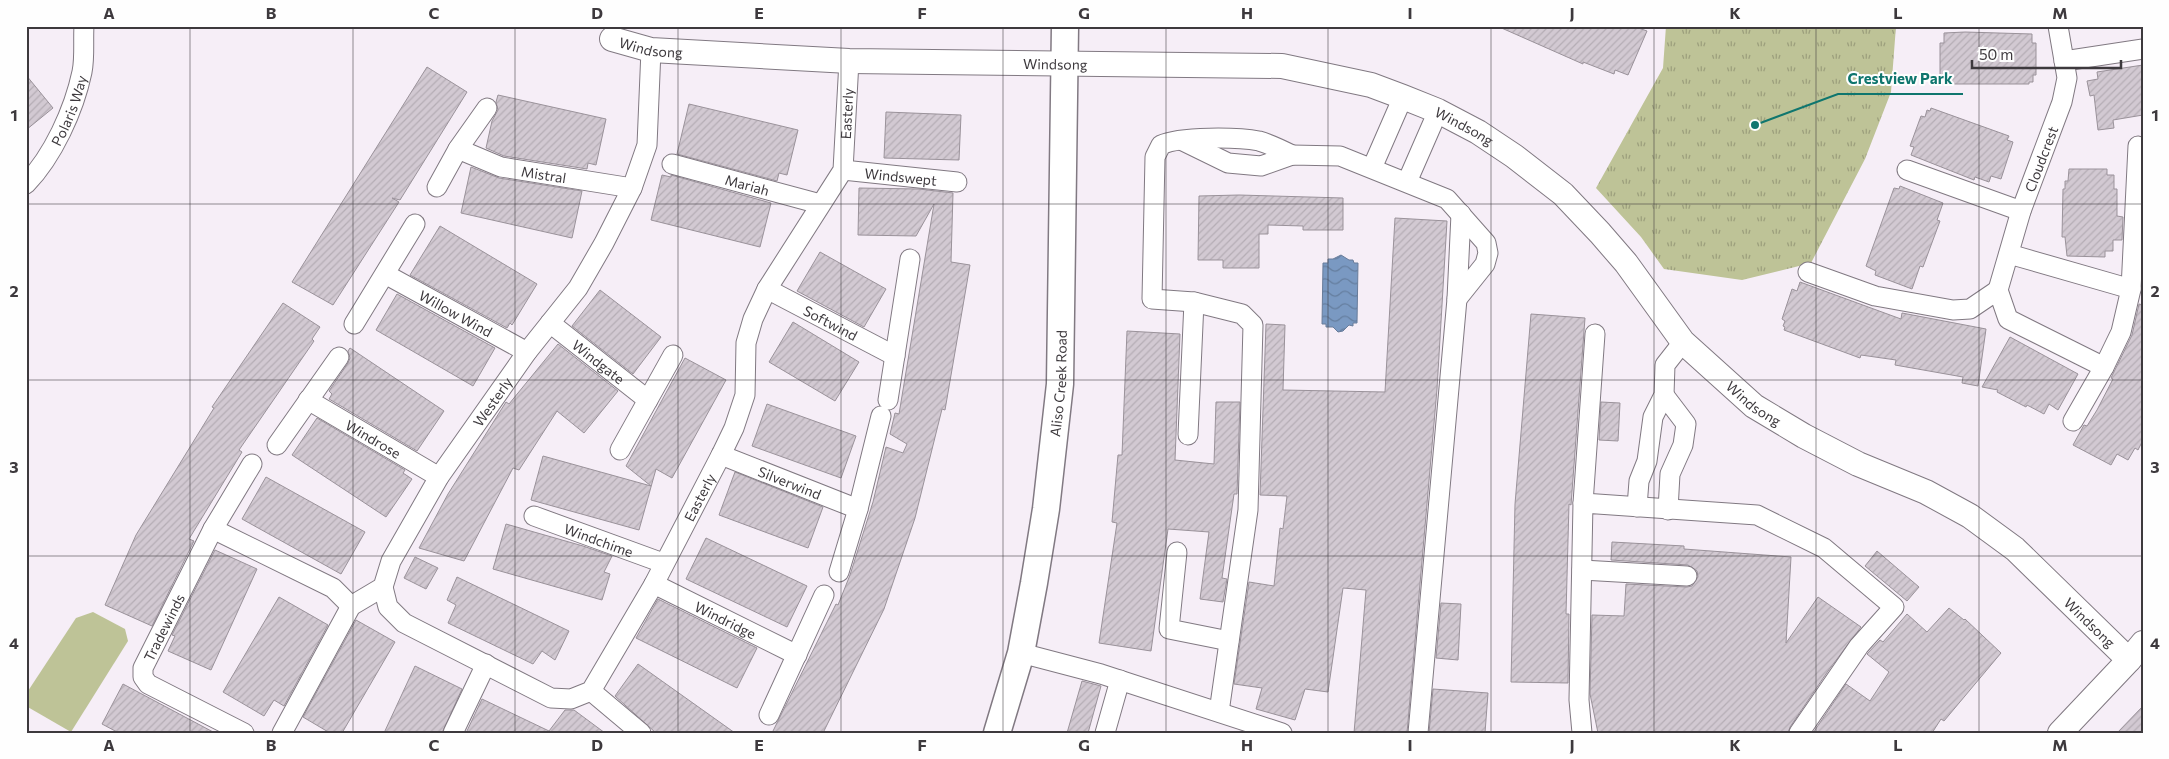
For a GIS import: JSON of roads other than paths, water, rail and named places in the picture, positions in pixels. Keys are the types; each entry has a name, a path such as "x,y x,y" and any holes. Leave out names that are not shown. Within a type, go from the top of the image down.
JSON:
{"main road":[{"name":"Aliso Creek Road","path":"997,733 1020,653 1046,509 1060,384 1065,26"}],"street":[{"name":"Polaris Way","path":"26,184 39,171 65,125 82,72 84,26"},
{"name":"Cloudcrest","path":"1998,290 2021,211 2062,102 2067,78 2058,26"},
{"name":"Windsong","path":"613,32 651,50 849,62 1282,66 1371,85 1403,97 1478,132 1514,156 1563,194 1626,263 1683,342 1754,406 1804,436 1858,464 1926,492 1985,527 2015,549 2136,652"},
{"path":"2064,62 2143,49"},
{"name":"Westerly","path":"383,587 391,561 439,477 527,352 578,288 632,188 647,145 651,50"},
{"name":"Easterly","path":"591,691 654,584 663,563 734,428 745,395 746,343 753,320 767,289 843,170 849,62"},
{"path":"1372,168 1403,97"},
{"path":"437,187 458,149 487,108"},
{"path":"1407,182 1438,112"},
{"path":"1219,712 1248,510 1253,325 1242,314 1194,302 1152,299 1156,157 1161,145 1170,140 1182,140 1228,164 1260,166 1292,155 1340,156 1446,199 1486,243 1488,253 1485,264 1457,299"},
{"path":"2073,421 2104,368 2121,332 2131,289 2138,146"},
{"name":"Mistral","path":"458,149 501,168 632,188"},
{"name":"Mariah","path":"672,164 820,204"},
{"name":"Windswept","path":"843,170 957,182"},
{"path":"1907,170 2021,211"},
{"path":"1418,733 1457,299 1461,214"},
{"path":"354,324 416,224"},
{"path":"2009,254 2131,289"},
{"path":"839,572 885,408 910,259"},
{"path":"1808,272 1875,296 1953,310 1970,309 1998,290 2008,319 2104,368"},
{"name":"Willow Wind","path":"385,274 527,352"},
{"name":"Softwind","path":"767,289 895,356"},
{"path":"1188,435 1194,302"},
{"name":"Windgate","path":"550,323 648,400"},
{"path":"1582,733 1579,700 1583,503 1595,334"},
{"path":"1637,507 1639,481 1647,460 1653,417 1664,395 1665,365 1683,342"},
{"path":"620,450 673,355"},
{"path":"277,445 339,357"},
{"path":"1664,395 1686,424 1683,445 1670,474 1668,510"},
{"name":"Windrose","path":"308,400 439,477"},
{"name":"Silverwind","path":"722,454 858,508"},
{"name":"Tradewinds","path":"244,733 148,684 143,677 143,668 213,529 252,464"},
{"path":"1583,503 1757,516 1824,548 1894,607 1860,646 1799,733"},
{"name":"Windchime","path":"534,516 663,563"},
{"path":"213,529 333,588 351,606"},
{"path":"1177,552 1169,629 1229,641"},
{"path":"1582,570 1687,576"},
{"name":"Windridge","path":"654,584 797,654"},
{"path":"282,733 351,606 383,587 388,606 404,623 551,698 571,699 591,691 641,733"},
{"path":"769,716 824,595"},
{"path":"2060,733 2136,652"},
{"path":"1020,653 1120,680 1282,733"},
{"path":"453,733 486,664"},
{"path":"1105,733 1120,680"}],"water":[{"path":"1341,255 1349,260 1353,260 1354,263 1358,263 1357,323 1353,323 1353,326 1349,325 1343,331 1338,332 1333,327 1326,327 1326,324 1322,324 1323,263 1328,263 1328,259"}],"place":[{"name":"Crestview Park","path":"1755,125"}]}
